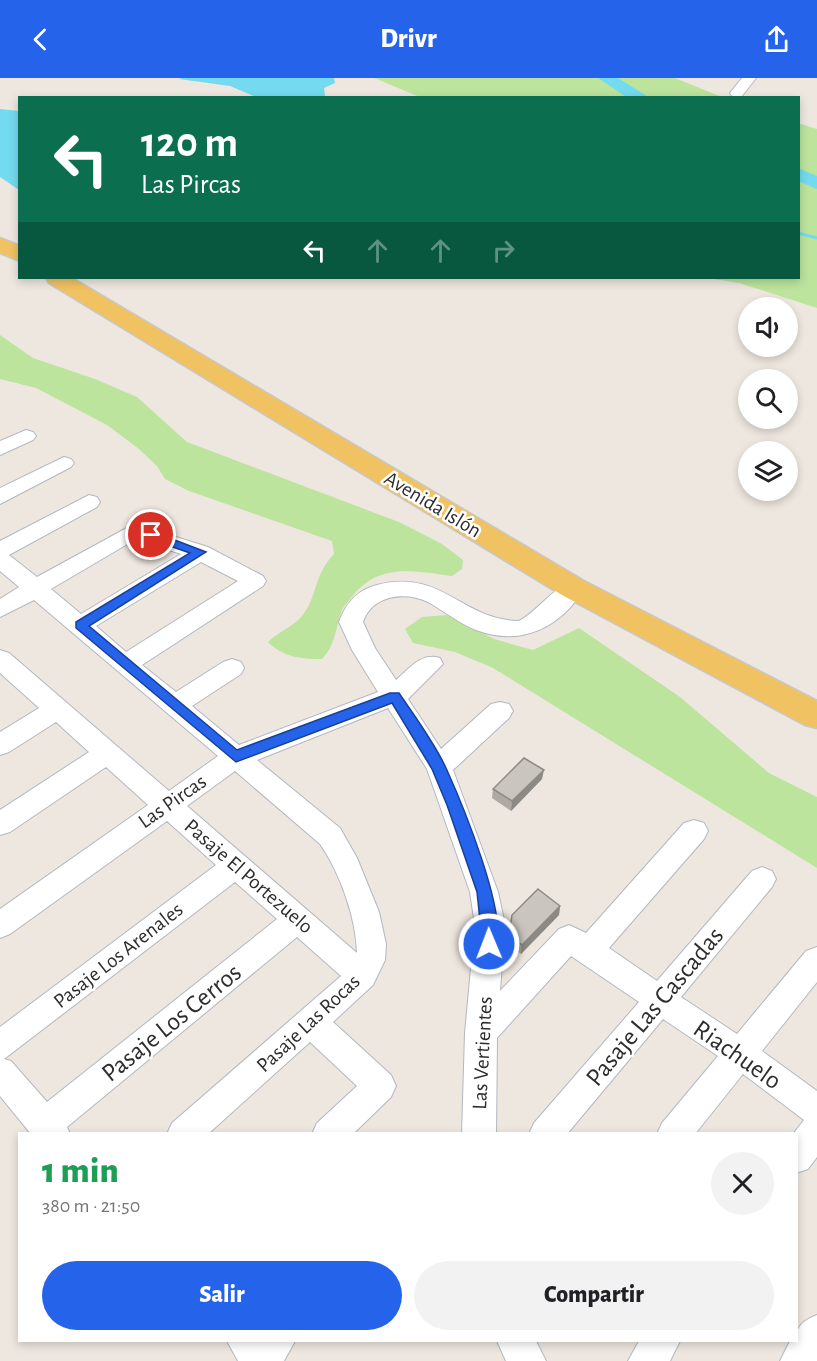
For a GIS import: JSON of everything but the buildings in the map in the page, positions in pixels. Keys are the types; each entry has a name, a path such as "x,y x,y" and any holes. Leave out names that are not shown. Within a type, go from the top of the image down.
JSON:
{"main road":[{"name":"Avenida Islón","path":"59,279 573,588 817,716"}],"street":[{"path":"737,93 749,78"},
{"path":"0,449 26,436"},
{"path":"0,496 64,463"},
{"path":"0,550 89,502"},
{"path":"0,609 134,531 200,552 255,581 125,664"},
{"path":"80,625 200,552"},
{"name":"Pasaje Las Rocas","path":"0,559 339,845 364,910 372,954 362,976 186,1132"},
{"name":"Las Vertientes","path":"479,1132 481,1033 490,925 484,892 439,767 359,642 351,622 354,611 374,594 403,586 417,587 478,621 510,630 533,624 573,588"},
{"path":"394,696 431,663"},
{"name":"Pasaje El Portezuelo","path":"4,667 57,709 362,976"},
{"path":"175,705 232,668"},
{"name":"Las Pircas","path":"0,925 236,756 394,696"},
{"path":"0,746 57,709"},
{"path":"439,767 500,711"},
{"path":"0,824 107,753"},
{"path":"481,1033 579,944 694,831"},
{"name":"Pasaje Los Arenales","path":"0,1046 236,865"},
{"name":"Pasaje Las Cascadas","path":"548,1132 762,879"},
{"name":"Pasaje Los Cerros","path":"49,1129 298,920"},
{"name":"Riachuelo","path":"579,944 741,1054 817,1110"},
{"path":"676,1132 817,960"},
{"path":"311,1022 380,1086 331,1132"},
{"path":"0,1072 49,1129"},
{"path":"798,1154 817,1130"},
{"path":"799,1361 817,1333"},
{"path":"516,1342 527,1361"},
{"path":"647,1361 661,1342"}],"green space":[{"path":"374,78 675,78 720,96 418,96"},
{"path":"800,124 817,129 817,308 798,302 798,297 783,297 739,283 713,279 800,279"},
{"path":"0,335 33,358 95,379 137,397 187,442 399,522 442,544 463,560 462,569 452,576 410,571 385,574 373,579 361,587 344,607 333,642 322,659 299,658 280,651 268,642 302,616 311,601 322,570 334,554 332,541 189,491 165,479 157,466 139,449 107,425 36,388 0,379"},
{"path":"447,615 494,639 533,650 579,628 680,697 769,773 817,797 817,868 493,668 455,652 413,643 405,629 422,617"}],"water":[{"path":"334,78 335,83 324,88 325,96 254,96 230,86 179,79"},
{"path":"0,109 18,111 18,189 0,177"}],"waterway":[{"path":"606,78 638,96"},
{"path":"800,175 817,183"},
{"path":"800,234 817,238"}],"route":[{"path":"151,535 200,552 80,625 236,756 394,696 439,767 454,805 484,892 490,925 489,944"}]}
